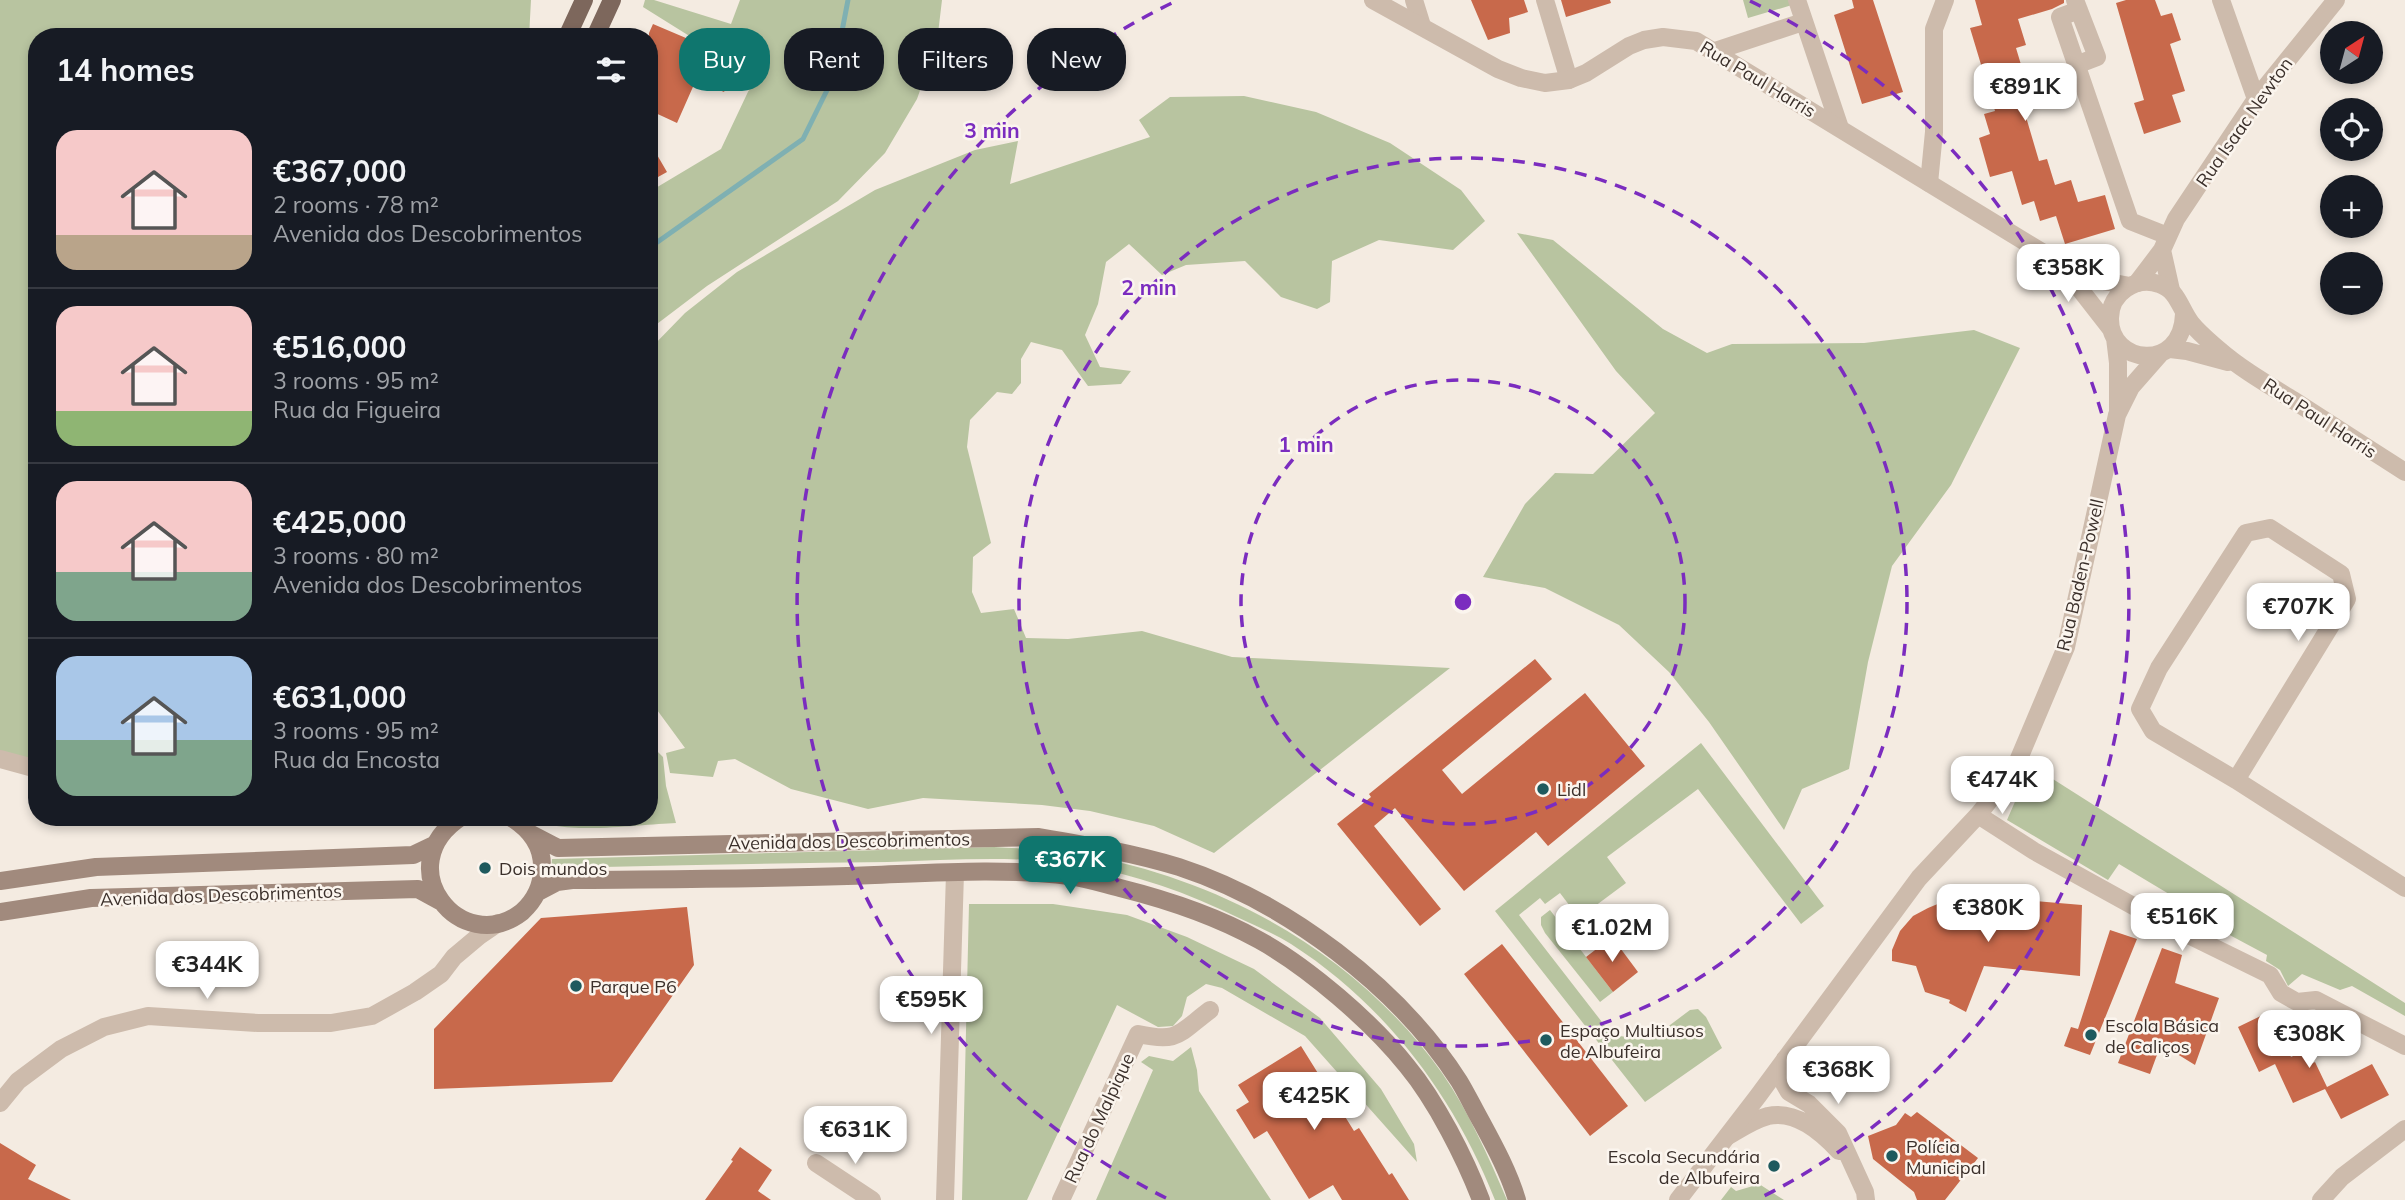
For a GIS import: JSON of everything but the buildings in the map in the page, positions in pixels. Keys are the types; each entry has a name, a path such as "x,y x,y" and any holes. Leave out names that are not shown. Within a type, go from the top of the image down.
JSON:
{"main road":[{"path":"571,28 584,0"},
{"path":"599,28 612,0"},
{"path":"450,826 434,845 430,874 440,901 471,923 498,923 514,918 528,907 538,892 542,877 539,848 531,834"},
{"name":"Avenida dos Descobrimentos","path":"523,826 531,834 558,848 1038,837 1109,848 1181,868 1264,905 1321,940 1382,989 1416,1025 1458,1080 1494,1144 1517,1200"},
{"name":"Avenida dos Descobrimentos","path":"0,881 96,867 413,855 434,845"},
{"name":"Avenida dos Descobrimentos","path":"538,892 557,882 572,880 955,873 1070,876 1139,893 1208,915 1259,940 1307,972 1357,1014 1408,1066 1472,1175 1481,1200"},
{"name":"Avenida dos Descobrimentos","path":"0,912 91,898 418,889 440,901"}],"street":[{"name":"Rua Paul Harris","path":"1373,0 1498,69 1545,83 1569,80 1587,73 1620,51 1644,40 1663,37 1696,41 2050,257 2103,281 2134,284"},
{"path":"1414,0 1422,26"},
{"path":"1545,0 1569,80"},
{"path":"1797,0 1840,128"},
{"path":"1929,183 1934,132 1934,29 1945,0"},
{"path":"2221,0 2256,99"},
{"name":"Rua Isaac Newton","path":"2134,284 2165,243 2176,219 2256,99 2336,0"},
{"path":"2077,5 2060,17 2130,221 2165,243 2171,290"},
{"path":"1715,51 1803,22"},
{"name":"Rua Paul Harris","path":"2050,257 2072,279 2113,334"},
{"path":"2118,415 2118,363 2110,317 2113,304 2120,293 2134,284 2149,282 2161,284 2171,290 2194,327 2235,364"},
{"path":"2118,415 2131,387 2179,340 2185,314"},
{"path":"2113,334 2124,348 2135,354 2148,356 2187,351 2235,364"},
{"name":"Rua Paul Harris","path":"2235,364 2405,472"},
{"name":"Rua Baden-Powell","path":"1678,1200 1919,878 1979,815 2015,768 2066,647 2118,415"},
{"path":"2236,780 2347,599 2341,575 2270,528 2246,533 2159,668 2140,709 2153,731 2236,780 2405,888"},
{"path":"0,759 28,767"},
{"path":"1979,815 2034,850 2152,916 2270,975 2281,993 2297,1002 2316,1000 2405,1046"},
{"path":"945,1200 955,873"},
{"path":"454,957 463,932 459,917"},
{"path":"0,1102 18,1082 61,1049 104,1027 148,1016 258,1023 331,1023 372,1016 441,974 454,957 498,923"},
{"name":"Rua do Malpique","path":"1061,1200 1138,1034 1161,1039 1176,1036 1210,1010"},
{"path":"1785,1059 1781,1078 1789,1092 1809,1104 1838,1133 1865,1192 1866,1200"},
{"path":"1769,1116 1758,1096 1770,1092 1789,1092"},
{"path":"1728,1136 1769,1116 1798,1118 1827,1138 1851,1164"},
{"path":"2321,1200 2342,1177 2405,1129"},
{"path":"816,1163 872,1200"}],"green space":[{"path":"0,0 531,0 529,28 28,28 28,767 0,759"},
{"path":"645,0 654,0 731,24 740,0 942,0 939,28 898,28 898,91 920,91 885,153 838,201 707,286 658,323 658,187 721,149 748,91 770,91 770,28 679,30 643,7"},
{"path":"1743,0 1790,0 1792,5 1748,18"},
{"path":"1244,96 1316,112 1390,143 1461,190 1485,221 1453,250 1379,240 1332,261 1330,302 1317,309 1281,297 1245,261 1186,265 1162,275 1129,244 1106,262 1098,304 1085,335 1100,367 1131,371 1121,384 1088,386 1062,350 1031,342 1021,359 1021,383 1012,394 997,392 970,420 967,447 991,543 973,557 972,592 981,613 1014,609 1026,638 1068,639 1142,631 1232,657 1450,668 1214,853 1154,826 1090,811 1042,805 923,798 868,809 791,789 735,759 718,761 713,777 670,773 666,753 685,748 658,711 658,341 685,313 737,272 875,190 975,150 1018,141 1010,184 1150,137 1139,120 1170,97"},
{"path":"1517,233 1553,240 1663,329 1707,353 1732,344 1864,343 1974,330 2020,348 1951,485 1892,566 1868,662 1849,769 1802,789 1784,830 1709,722 1669,672 1619,625 1545,588 1483,577 1525,504 1555,473 1593,474 1655,413 1616,371"},
{"path":"1701,743 1824,906 1801,924 1698,789 1607,857 1626,883 1579,918 1560,893 1545,904 1540,898 1519,915 1612,1035 1650,1040 1690,1010 1698,1009 1706,1017 1722,1048 1645,1102 1495,911"},
{"path":"658,752 663,757 666,786 676,823 658,824"},
{"path":"2031,765 2405,1003 2405,1016 2352,986 2340,990 2302,974 2288,986 2280,970 2266,961 2267,955 2224,932 2218,936 2168,910 2169,894 2119,864 2108,880 2007,820"},
{"path":"556,826 636,826 580,828"},
{"path":"994,847 1084,855 1188,883 1237,904 1285,930 1329,959 1371,993 1409,1031 1442,1073 1469,1119 1507,1200 1495,1200 1459,1125 1437,1089 1386,1024 1357,995 1285,940 1220,909 1161,886 1079,865 1008,859 603,867 551,871 552,859"},
{"path":"969,904 1053,904 1127,915 1187,937 1254,969 1320,1018 1381,1089 1414,1144 1417,1162 1305,1036 1222,988 1206,984 1187,997 1182,1016 1173,1026 1158,1027 1117,1005 1027,1200 962,1200"},
{"path":"1550,910 1613,992 1600,1002 1545,933 1541,917"},
{"path":"1191,1047 1199,1091 1271,1200 1096,1200 1153,1070 1141,1062 1149,1056 1173,1061"},
{"path":"1756,1182 1784,1200 1721,1200 1731,1187 1736,1191 1753,1186"}],"waterway":[{"path":"658,242 803,139 833,78 848,0"}],"place":[{"name":"Lidl","path":"1543,789"},
{"name":"Dois mundos","path":"485,868"},
{"name":"Parque P6","path":"576,986"},
{"name":"Escola Básica de Caliços","path":"2091,1035"},
{"name":"Espaço Multiusos de Albufeira","path":"1546,1040"},
{"name":"Polícia Municipal","path":"1892,1156"},
{"name":"Escola Secundária de Albufeira","path":"1774,1166"}]}
